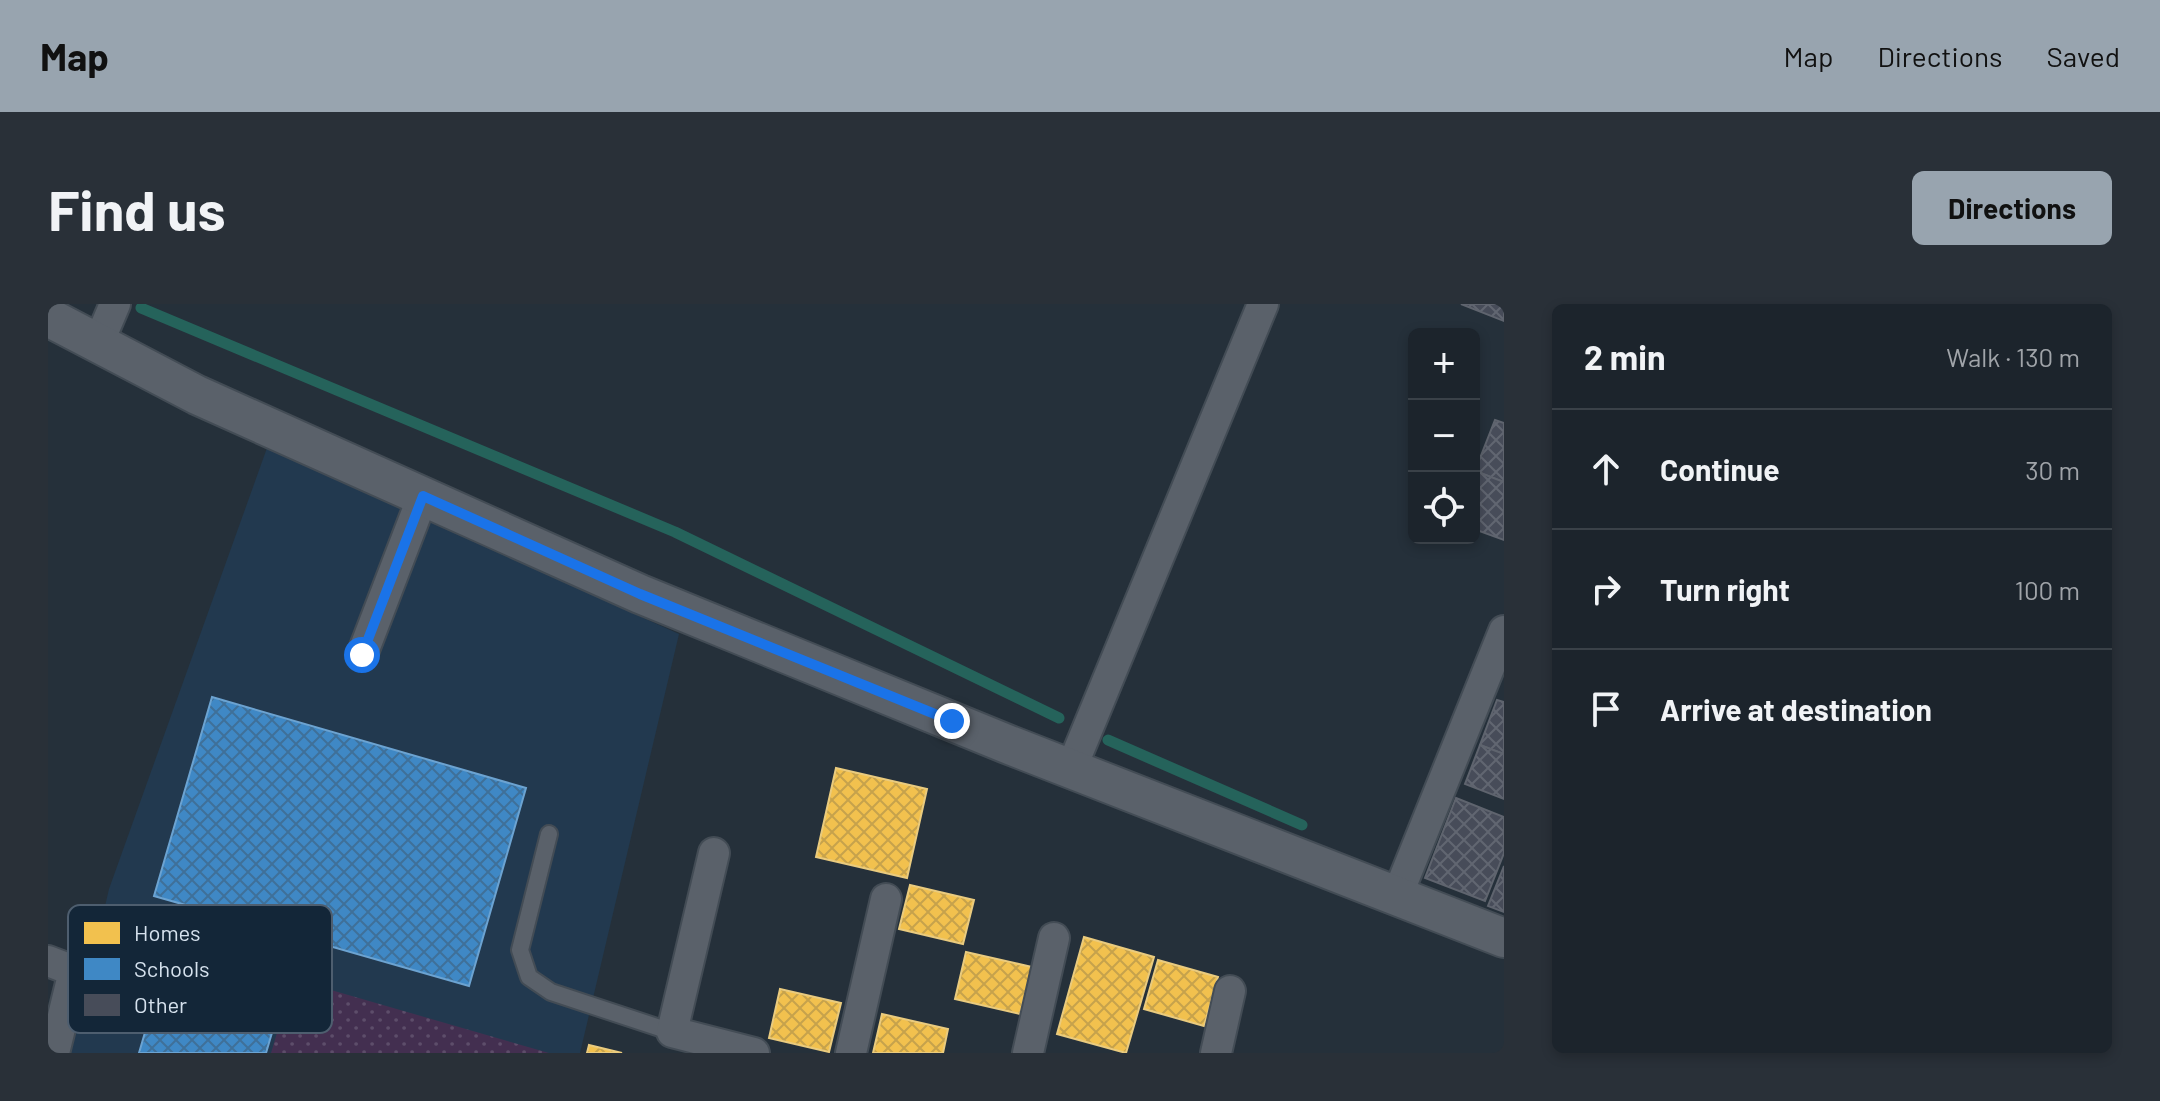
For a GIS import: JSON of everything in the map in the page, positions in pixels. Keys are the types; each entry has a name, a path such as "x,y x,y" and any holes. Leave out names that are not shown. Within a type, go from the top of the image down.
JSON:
{"street":[{"path":"98,344 115,304"},
{"path":"1071,769 1263,304"},
{"path":"48,317 197,395 640,594 1071,769 1504,938"},
{"path":"362,655 423,496"},
{"path":"1397,896 1504,631"},
{"path":"714,853 670,1043 754,1053"},
{"path":"851,1053 886,899"},
{"path":"1028,1053 1054,938"},
{"path":"48,961 68,969"},
{"path":"1216,1053 1230,991"},
{"path":"54,1053 68,996"}],"lane":[{"path":"549,834 520,950 529,977 551,992 670,1043"}],"shaded area":[{"path":"267,448 679,634 580,1053 71,1053 76,1033 332,1033 332,905 105,905"},
{"path":"332,990 549,1053 271,1053 277,1033 332,1033"}],"building: Homes":[{"path":"836,768 927,789 907,878 816,857"},
{"path":"910,885 974,900 963,944 899,929"},
{"path":"1084,937 1154,957 1126,1053 1057,1034"},
{"path":"966,952 1032,967 1020,1014 955,999"},
{"path":"1158,960 1218,977 1204,1026 1144,1009"},
{"path":"780,989 841,1003 829,1052 769,1038"},
{"path":"882,1014 948,1029 943,1053 873,1053"},
{"path":"589,1045 622,1053 587,1053"}],"building: Schools":[{"path":"212,697 526,788 469,986 332,947 332,905 186,905 154,896"},
{"path":"145,1033 272,1033 266,1053 139,1053"}],"building: Other":[{"path":"1461,304 1504,304 1504,321"},
{"path":"1495,420 1504,423 1504,482 1480,473 1480,458"},
{"path":"1480,473 1504,482 1504,540 1480,531"},
{"path":"1497,700 1504,702 1504,754 1480,745"},
{"path":"1480,745 1504,754 1504,799 1465,784"},
{"path":"1456,798 1504,817 1504,853 1485,901 1425,878"},
{"path":"1504,866 1504,912 1488,906"}],"waterway":[{"path":"141,308 675,532 1059,718"},
{"path":"1108,740 1302,825"}],"route":[{"path":"362,655 423,496 640,594 952,721"}]}
